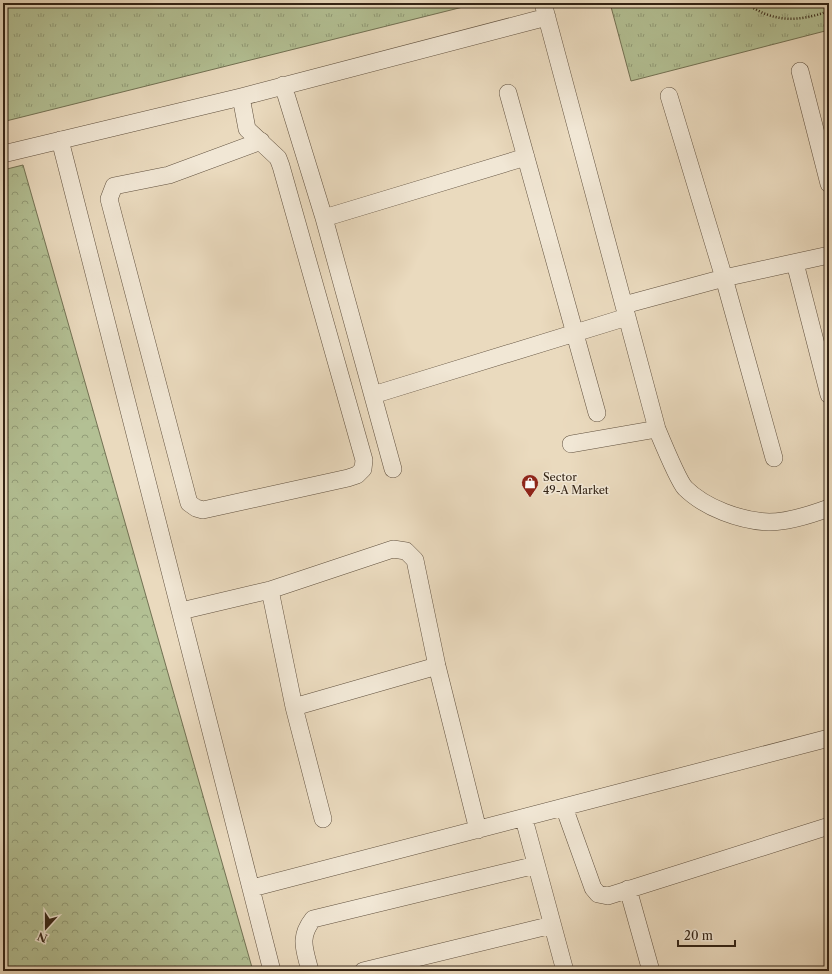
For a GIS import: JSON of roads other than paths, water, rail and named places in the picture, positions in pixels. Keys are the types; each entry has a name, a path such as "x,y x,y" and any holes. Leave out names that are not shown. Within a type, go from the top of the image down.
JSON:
{"street":[{"path":"3,154 241,97 545,10 657,429 684,487 708,504 740,517 769,522 804,517 829,508"},
{"path":"800,71 829,184"},
{"path":"283,85 324,218 393,469"},
{"path":"508,93 597,413"},
{"path":"669,96 724,278 774,458"},
{"path":"241,97 247,129 261,142 278,158 281,166 364,460 364,469 357,475 348,478 203,510 196,508 189,503 109,199 114,186 169,176 261,142"},
{"path":"60,140 272,971"},
{"path":"324,218 526,158"},
{"path":"373,395 575,334 626,311 724,278 829,255"},
{"path":"795,262 829,395"},
{"path":"571,444 657,429"},
{"path":"181,611 270,590 393,548 406,551 415,560 437,666 478,830"},
{"path":"270,590 294,707 323,819"},
{"path":"294,707 437,666"},
{"path":"252,888 524,819 564,807 829,738"},
{"path":"564,807 593,888 598,894 608,896 829,826"},
{"path":"524,819 565,971"},
{"path":"310,971 303,938 306,928 313,919 536,865"},
{"path":"628,889 651,971"},
{"path":"363,971 552,925"}],"place":[{"name":"Sector 49-A Market","path":"530,498"}]}
